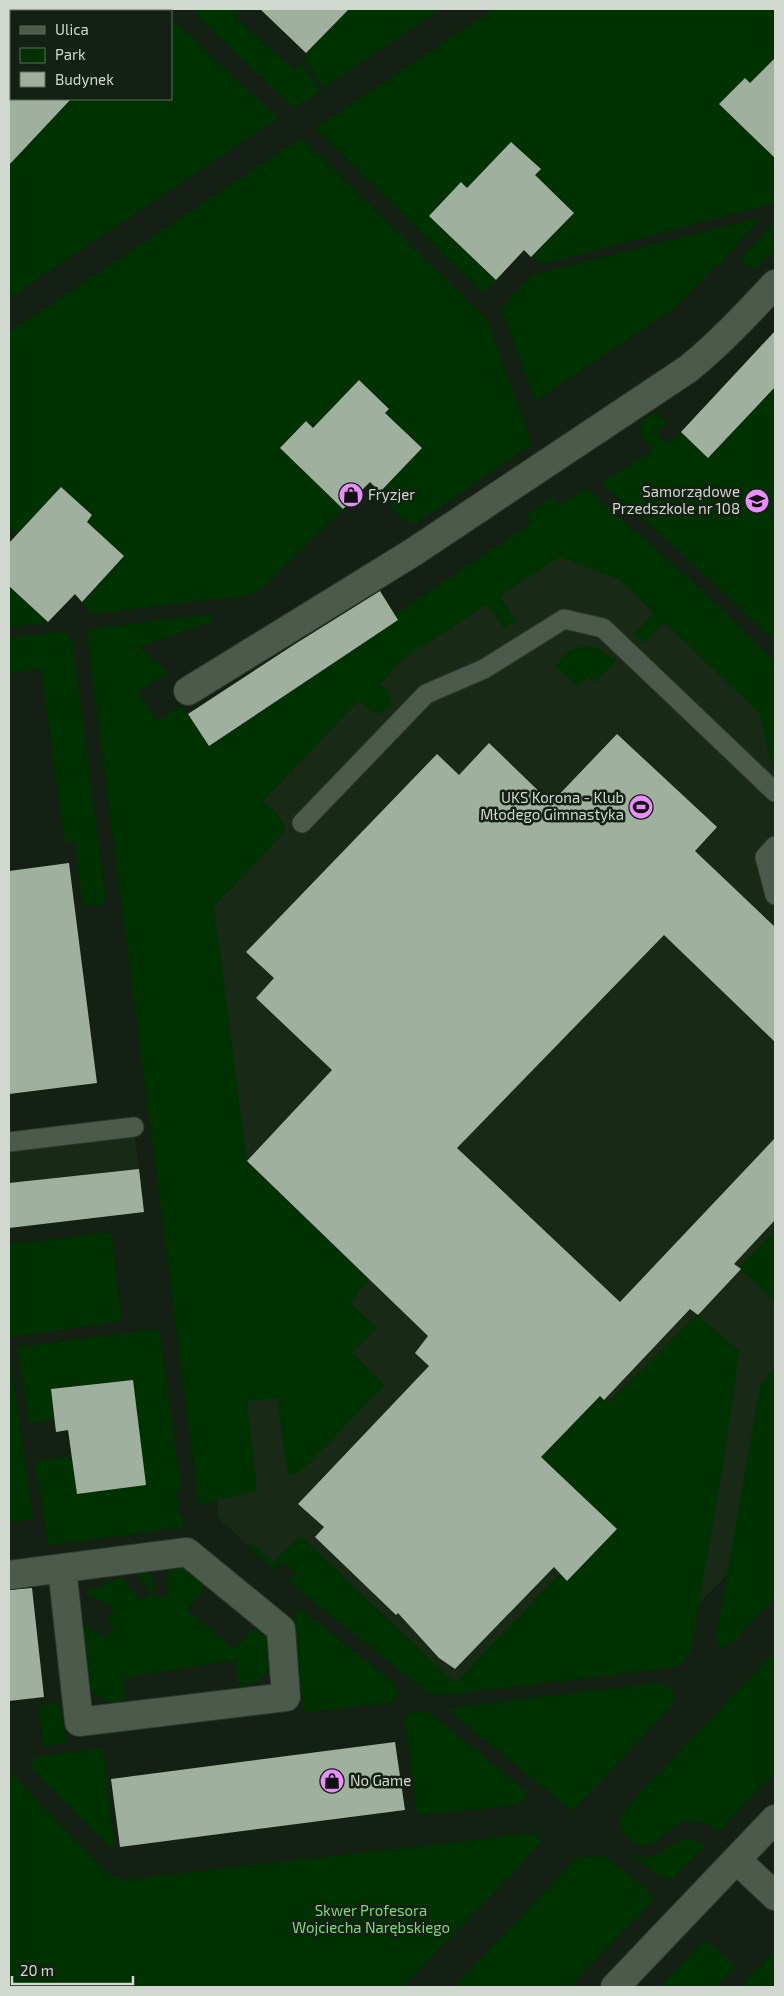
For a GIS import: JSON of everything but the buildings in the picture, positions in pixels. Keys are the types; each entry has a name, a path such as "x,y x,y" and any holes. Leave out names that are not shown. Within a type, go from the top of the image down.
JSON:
{"street":[{"path":"188,691 412,553 688,370 729,333 775,284"},
{"path":"9,1575 62,1568 187,1552 281,1629 286,1697 79,1722 62,1568"},
{"path":"615,1987 775,1819"},
{"path":"737,1860 775,1896"}],"lane":[{"path":"302,822 426,694 484,669 564,619 603,628 775,792"},
{"path":"775,846 764,857 775,895"},
{"path":"9,1142 134,1127"}],"shaded area":[{"path":"593,504 775,675 775,1525 671,1633 463,1682 449,1683 301,1540 274,1568 217,1517 220,1459 145,799"},
{"path":"135,1136 144,1212 9,1228 9,1151"}],"green space":[{"path":"199,9 242,9 235,17 294,69 301,64 320,91 294,108 195,14"},
{"path":"349,9 441,9 324,87 305,62 306,53"},
{"path":"493,9 775,9 775,58 750,83 745,79 719,104 775,158 775,203 543,264 531,257 574,213 535,175 540,169 511,142 467,188 462,183 430,216 496,280 483,293 315,128"},
{"path":"172,19 278,118 9,298 9,165 70,100 172,100"},
{"path":"299,139 306,142 487,320 532,444 416,523 404,522 380,492 422,448 385,413 389,408 359,380 313,428 306,421 280,448 343,509 263,587 251,595 91,614 82,602 124,556 87,522 92,515 61,487 17,534 11,528 9,530 9,332"},
{"path":"762,217 725,257 722,263 717,264 671,311 536,401 501,309 532,275"},
{"path":"775,222 775,248 757,268 750,268 740,259"},
{"path":"775,387 775,507 770,513 775,528 775,642 684,555 601,483 652,450 640,431 642,420 653,413 657,413 668,422 657,434 668,444 681,432 708,458"},
{"path":"587,489 693,582 775,661 775,770 772,767 760,714 664,622 643,643 634,634 654,613 620,580 560,557 499,596 516,620 504,628 487,604 401,660 380,684 391,697 389,706 384,712 372,712 359,700 263,801 280,818 285,831 214,907 247,1162 369,1280 350,1302 377,1328 352,1353 385,1385 299,1473 288,1475 277,1398 247,1401 257,1490 199,1505 87,635 92,629 210,614 212,622 139,647 168,672 138,692 157,721 181,705 210,746 398,620 395,614 531,523 526,514 553,497 559,505"},
{"path":"9,586 48,622 9,627"},
{"path":"64,631 72,641 106,903 83,907 75,842 65,843 41,669 9,673 9,638"},
{"path":"584,646 597,648 616,661 595,682 588,677 578,687 556,667 567,653"},
{"path":"775,1231 775,1301 739,1268"},
{"path":"111,1232 122,1321 9,1337 9,1245"},
{"path":"697,1314 739,1351 739,1355 722,1471 690,1654 680,1665 670,1668 444,1695 428,1693 289,1582 296,1572 282,1561 274,1570 247,1547 252,1543 273,1563 300,1535 456,1682 560,1574 567,1580 616,1529 541,1457 600,1396 608,1403"},
{"path":"159,1329 181,1489 176,1490 179,1517 185,1517 183,1526 48,1545 35,1461 72,1456 77,1494 132,1380 51,1389 55,1420 29,1423 17,1347"},
{"path":"9,1351 33,1519 9,1522"},
{"path":"775,1366 775,1597 731,1644 721,1648 717,1645 716,1638 760,1387"},
{"path":"176,1567 187,1568 202,1581 203,1590 187,1610 234,1649 251,1630 261,1630 271,1642 267,1672 258,1681 240,1687 234,1660 123,1678 126,1701 111,1701 100,1697 92,1691 83,1673 77,1636 84,1626 107,1638 114,1623 107,1620 114,1607 84,1593 121,1577 141,1600 151,1592 135,1571 144,1570 152,1577 154,1598 168,1597 167,1584 169,1572"},
{"path":"301,1609 393,1682 398,1693 395,1701 391,1703 304,1712 292,1620"},
{"path":"775,1651 775,1772 718,1832 703,1823 690,1821 671,1829 650,1844 634,1843 622,1830 620,1818 623,1811"},
{"path":"655,1683 670,1686 674,1695 673,1704 577,1807 572,1809 567,1807 449,1711 452,1708"},
{"path":"60,1702 66,1743 43,1746 38,1705"},
{"path":"428,1711 524,1789 527,1792 525,1799 517,1805 417,1814 404,1716 408,1713"},
{"path":"103,1748 114,1847 110,1847 30,1767 35,1757"},
{"name":"Skwer Profesora Wojciecha Narębskiego","path":"9,1771 102,1868 121,1880 534,1833 538,1835 541,1843 403,1987 9,1987"},
{"path":"684,1839 692,1839 706,1845 672,1880 660,1876 628,1854 638,1857 653,1856"},
{"path":"605,1856 647,1889 654,1899 570,1987 454,1987 577,1857"},
{"path":"704,1940 709,1945 713,1945 733,1965 734,1969 716,1987 660,1987"},
{"path":"775,1950 775,1987 743,1987 744,1981"}],"place":[{"name":"Fryzjer","path":"351,495"},
{"name":"Samorządowe Przedszkole nr 108","path":"757,501"},
{"name":"UKS Korona - Klub Młodego Gimnastyka","path":"641,807"},
{"name":"No Game","path":"332,1781"}]}
